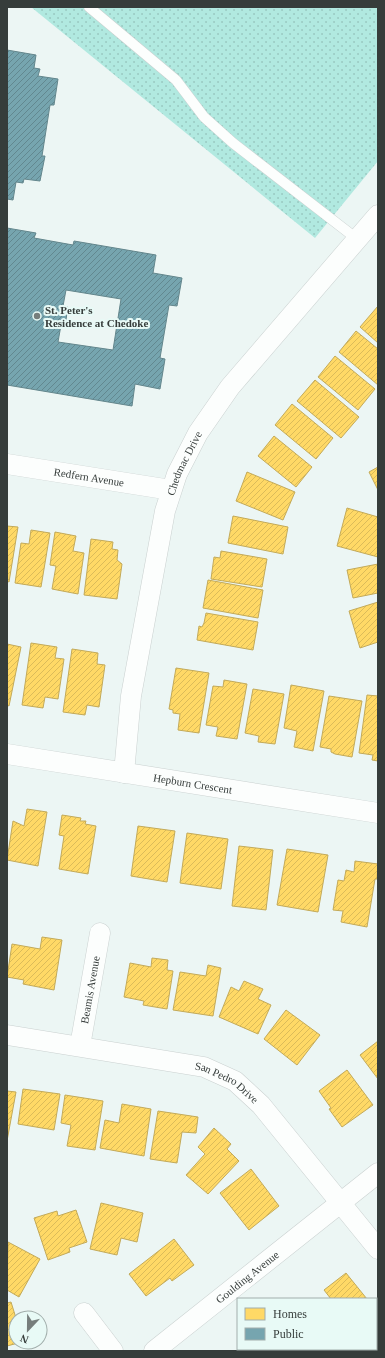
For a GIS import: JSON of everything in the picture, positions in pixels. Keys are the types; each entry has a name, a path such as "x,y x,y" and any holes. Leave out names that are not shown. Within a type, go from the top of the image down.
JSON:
{"street":[{"name":"Chedmac Drive","path":"124,773 131,696 164,514 171,490 198,433 230,387 378,215"},
{"name":"Redfern Avenue","path":"7,464 171,490"},
{"name":"Hepburn Crescent","path":"7,754 378,813"},
{"name":"Beamis Avenue","path":"80,1046 100,933"},
{"name":"San Pedro Drive","path":"7,1034 204,1067 235,1081 261,1105 378,1249"},
{"name":"Goulding Avenue","path":"154,1351 341,1204 378,1173"},
{"path":"84,1313 113,1351"}],"lane":[{"path":"89,7 176,80 204,117 233,143 357,240"}],"green space":[{"path":"31,7 378,7 378,161 315,238"}],"building: Homes":[{"path":"378,306 378,343 360,327"},
{"path":"356,331 378,349 378,385 339,352"},
{"path":"335,356 375,389 358,410 318,377"},
{"path":"315,380 359,417 341,438 297,401"},
{"path":"292,404 333,438 316,459 275,425"},
{"path":"274,436 312,467 296,487 258,456"},
{"path":"378,467 378,490 369,472"},
{"path":"247,472 295,492 283,520 236,501"},
{"path":"347,508 378,517 378,557 337,546"},
{"path":"233,516 288,527 283,554 228,543"},
{"path":"7,526 18,527 9,582 7,581"},
{"path":"31,530 50,533 41,587 15,583 21,543 29,544"},
{"path":"55,532 76,536 73,551 84,553 78,594 52,589 56,566 50,565"},
{"path":"91,539 113,542 112,549 118,550 117,560 122,564 117,599 84,595"},
{"path":"221,551 267,559 262,587 211,579 214,557 220,558"},
{"path":"378,564 378,593 353,598 347,570"},
{"path":"208,580 263,590 258,618 203,608"},
{"path":"378,602 378,642 360,648 349,611"},
{"path":"206,613 258,622 253,650 197,640 199,626 202,627"},
{"path":"31,643 57,647 55,658 64,659 58,699 45,697 43,708 22,705"},
{"path":"7,644 21,647 9,706 7,705"},
{"path":"72,649 98,653 97,664 105,665 99,707 87,705 85,715 63,712"},
{"path":"176,668 209,673 199,733 178,730 180,714 173,713 173,710 169,709"},
{"path":"224,680 247,684 237,739 216,736 218,727 206,725 213,686 223,687"},
{"path":"291,685 324,691 313,751 294,747 297,731 284,728"},
{"path":"253,689 284,694 275,744 258,742 259,736 245,733"},
{"path":"367,695 378,696 378,761 372,760 373,755 359,753"},
{"path":"329,696 362,701 352,757 335,754 331,752 331,749 320,747"},
{"path":"27,809 47,812 38,866 7,860 13,821 24,826"},
{"path":"62,815 81,818 80,821 86,821 85,824 96,826 88,874 59,869 64,836 59,835"},
{"path":"138,826 175,831 167,882 131,876"},
{"path":"187,833 228,839 221,889 180,883"},
{"path":"239,846 273,850 266,910 232,906"},
{"path":"287,849 328,855 318,912 277,905"},
{"path":"355,861 378,864 377,879 375,879 367,927 341,922 343,911 333,910 338,880 344,881 346,870 354,872"},
{"path":"42,937 62,940 54,990 23,984 24,980 7,977 12,944 40,949"},
{"path":"152,958 168,960 167,970 173,971 167,1009 143,1005 144,1001 124,997 130,963 151,967"},
{"path":"208,965 221,968 213,1016 173,1010 180,972 206,976"},
{"path":"244,981 263,989 258,999 271,1005 258,1034 219,1017 231,987 239,991"},
{"path":"286,1010 320,1035 297,1065 264,1039"},
{"path":"378,1041 378,1079 360,1055"},
{"path":"347,1070 373,1105 342,1127 329,1109 331,1108 319,1091"},
{"path":"23,1089 60,1094 54,1130 18,1124"},
{"path":"7,1091 16,1092 7,1141"},
{"path":"65,1095 103,1101 95,1150 67,1146 71,1125 61,1123"},
{"path":"122,1104 151,1109 144,1156 100,1148 105,1120 119,1123"},
{"path":"158,1111 198,1117 196,1133 182,1132 177,1163 150,1159"},
{"path":"214,1128 231,1144 227,1149 239,1161 208,1194 186,1175 205,1154 198,1147"},
{"path":"251,1169 279,1206 249,1230 220,1193"},
{"path":"101,1203 143,1213 137,1242 121,1238 117,1255 90,1249"},
{"path":"76,1210 87,1242 69,1248 70,1252 48,1260 34,1218 57,1211 58,1216"},
{"path":"174,1239 194,1265 172,1281 170,1278 146,1296 129,1274"},
{"path":"8,1242 40,1259 19,1297 7,1290"},
{"path":"346,1273 366,1298 330,1298 324,1290"},
{"path":"11,1302 14,1310 8,1310 7,1346 7,1303"},
{"path":"378,1345 378,1351 370,1351 377,1350"},
{"path":"278,1350 278,1351 240,1351"}],"building: Public":[{"path":"7,50 36,55 34,68 40,69 38,76 58,79 54,105 50,105 42,156 45,156 40,181 24,179 23,183 16,182 13,200 7,199"},
{"name":"St. Peter's Residence at Chedoke","path":"7,228 36,233 34,238 73,245 74,241 156,255 153,273 182,278 177,306 169,305 160,358 165,359 160,389 135,384 132,406 7,385","holes":["66,290 121,299 113,350 58,342 61,325 65,326 68,307 63,306"]}],"place":[{"name":"St. Peter's Residence at Chedoke","path":"37,316"}]}
